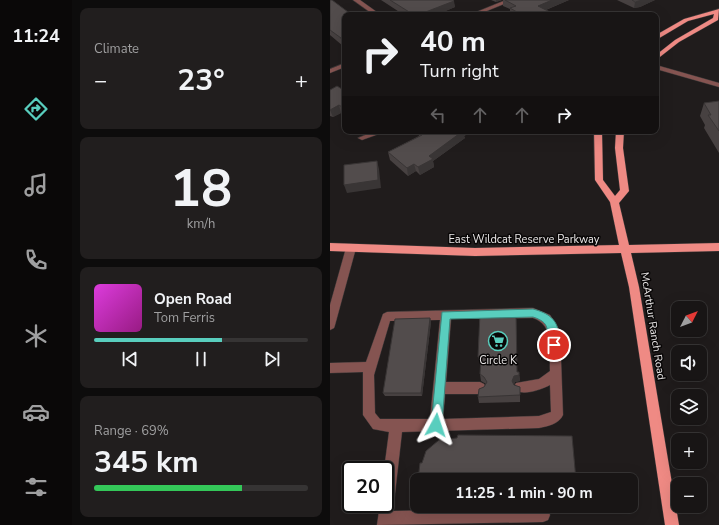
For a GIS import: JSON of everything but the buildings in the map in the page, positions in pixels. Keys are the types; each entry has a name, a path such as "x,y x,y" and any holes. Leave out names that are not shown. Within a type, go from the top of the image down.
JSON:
{"main road":[{"path":"659,36 686,20 718,12 716,19 677,41 659,56"},
{"path":"598,134 599,180 614,202 625,191 619,148 620,134"},
{"name":"McArthur Ranch Road","path":"614,202 634,287 672,525"},
{"name":"East Wildcat Reserve Parkway","path":"330,247 475,252 719,247"}],"street":[{"path":"356,0 374,12"},
{"path":"482,12 511,0"},
{"path":"330,71 342,66"},
{"path":"659,68 719,85"},
{"path":"362,138 374,134"},
{"path":"330,325 351,248"},
{"path":"533,313 543,316 550,321 554,331 557,415 550,420 539,422 396,426 377,425 369,415 368,375 387,317 446,315 533,313"},
{"path":"436,425 446,315"},
{"path":"330,368 370,367"},
{"path":"520,387 537,386 549,380 555,374"},
{"path":"439,388 480,388"},
{"path":"396,426 384,522 543,515"}],"place":[{"name":"Circle K","path":"498,341"}],"route":[{"path":"436,425 446,315 533,313 543,316 550,321 554,331 554,345"}]}
